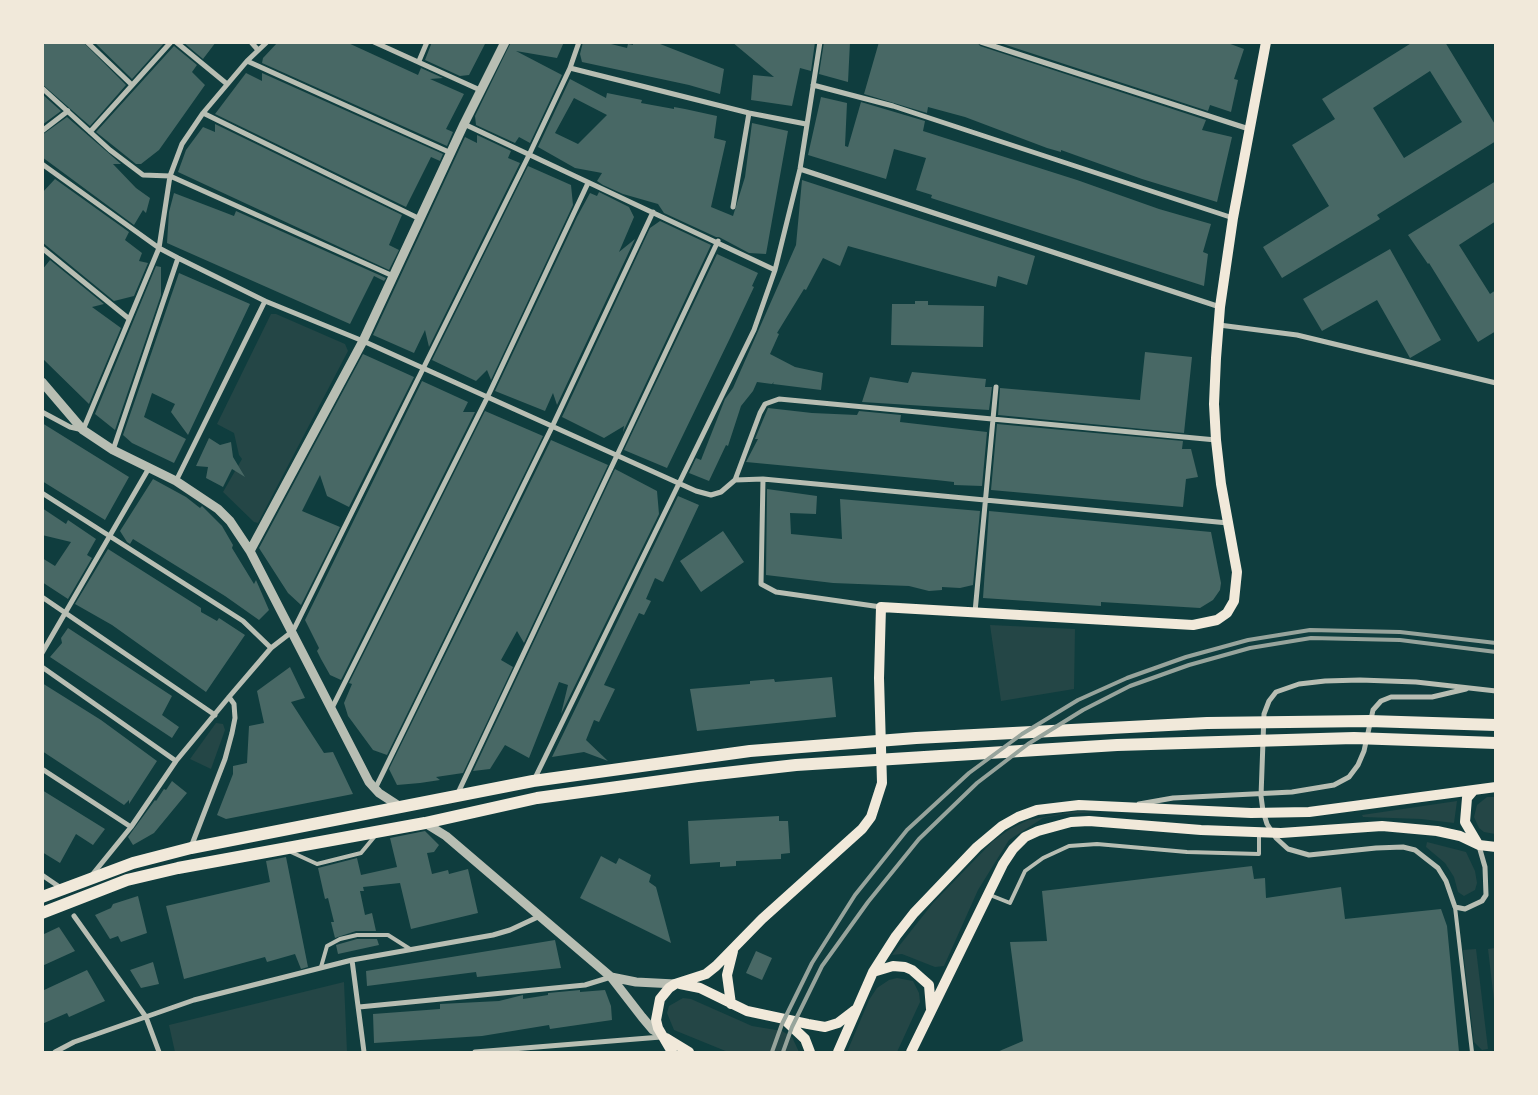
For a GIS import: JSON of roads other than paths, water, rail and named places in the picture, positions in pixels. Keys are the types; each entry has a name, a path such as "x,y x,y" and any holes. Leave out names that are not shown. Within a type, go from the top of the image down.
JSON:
{"main road":[{"path":"672,1052 658,1028 657,1010 660,999 675,984 706,974 734,949 762,919 862,829 871,817 882,782 879,678 881,607 1193,624 1217,620 1227,613 1234,601 1237,572 1216,440 1214,404 1218,326 1233,218 1262,44"},
{"path":"42,897 133,863 191,848 378,812 399,806 533,781 646,764 793,746 1207,723 1369,720 1496,724"},
{"path":"42,913 127,880 212,861 425,823 537,798 690,777 796,765 1206,741 1354,738 1496,742"},
{"path":"838,1052 873,972 887,948 914,913 977,847 1002,826 1037,810 1061,806 1129,806 1242,813 1309,812 1496,787"},
{"path":"1472,791 1467,798 1465,822 1479,845"},
{"path":"399,806 425,823"},
{"path":"911,1052 987,894 1013,849 1025,837 1054,825 1089,821 1259,832 1308,832 1382,826 1410,827 1460,836 1479,845 1496,847"},
{"path":"732,1004 727,974 734,949"},
{"path":"873,972 893,966 912,970 929,985 931,1010"},
{"path":"675,984 700,988 747,1011 787,1021 825,1027 838,1023 856,1010"},
{"path":"787,1021 805,1038 810,1052"},
{"path":"664,1036 689,1052"}],"street":[{"path":"87,42 132,85"},
{"path":"90,132 171,42"},
{"path":"176,42 227,84"},
{"path":"251,42 258,50"},
{"path":"82,430 158,248 170,176 182,144 203,113 247,61 266,42"},
{"path":"374,42 480,90"},
{"path":"419,61 427,42"},
{"path":"250,551 363,341 480,90 505,42"},
{"path":"88,880 131,827 176,761 271,648 292,631 529,155 570,68 579,42"},
{"path":"533,781 754,330 775,270 800,169 820,42"},
{"path":"981,42 1249,129"},
{"path":"247,61 451,152"},
{"path":"570,68 749,113 806,124"},
{"path":"813,86 893,106 1233,218"},
{"path":"42,88 90,132 143,175 170,176 393,276"},
{"path":"42,131 68,111"},
{"path":"203,113 420,220"},
{"path":"733,208 749,113"},
{"path":"464,124 588,183 718,241 775,270"},
{"path":"42,164 158,248 265,301 363,341 679,484 711,494 721,492 735,480 760,413 765,404 772,400 1216,440"},
{"path":"800,169 1220,307"},
{"path":"331,710 487,398 588,183"},
{"path":"375,789 552,427 653,212"},
{"path":"457,795 718,241"},
{"path":"42,248 128,318"},
{"path":"113,450 178,258"},
{"path":"176,481 265,301"},
{"path":"1218,326 1297,335 1496,383"},
{"path":"976,612 996,387"},
{"path":"44,388 82,430 113,450 176,481 218,509 230,521 250,551 368,782 399,806"},
{"path":"42,412 70,427 82,430"},
{"path":"42,653 150,468"},
{"path":"735,480 764,479 1228,523"},
{"path":"764,479 761,584 776,592 881,607"},
{"path":"42,493 243,622 271,648"},
{"path":"42,597 215,715"},
{"path":"42,667 176,761"},
{"path":"1479,845 1485,867 1486,895 1482,901 1465,909 1455,908 1446,881 1438,868 1415,850 1403,847 1376,848 1309,855 1288,849 1276,838 1267,824 1263,812 1262,753 1264,714 1269,701 1276,692 1287,687 1325,681 1360,680 1496,691"},
{"path":"1129,806 1173,798 1292,792 1334,785 1349,777 1358,765 1364,751 1373,710 1381,701 1392,697 1432,697 1468,688"},
{"path":"191,848 232,733 235,718 234,704 229,697"},
{"path":"42,769 131,827"},
{"path":"425,823 446,836 611,977 642,1018 653,1030 664,1036"},
{"path":"42,875 62,888"},
{"path":"74,916 146,1017 160,1052"},
{"path":"55,1052 74,1042 194,1000 352,960 493,935 510,930 540,916"},
{"path":"352,960 364,1052"},
{"path":"359,1007 585,985 611,977 636,982 675,984"},
{"path":"475,1052 664,1036"}],"lane":[{"path":"285,849 316,864 362,853 379,831"},
{"path":"987,894 1010,903 1025,871 1043,858 1069,846 1097,844 1187,852 1259,854 1259,832"},
{"path":"1455,908 1472,1052"},
{"path":"321,967 327,946 340,939 357,935 388,935 410,949"}],"railway":[{"path":"772,1052 782,1024 812,963 855,895 907,830 969,773 1022,734 1078,700 1127,678 1186,657 1248,640 1310,630 1400,632 1496,643"},
{"path":"783,1052 792,1027 822,966 868,902 919,839 977,783 1028,744 1083,710 1130,686 1189,665 1250,648 1311,638 1400,640 1496,652"}]}
